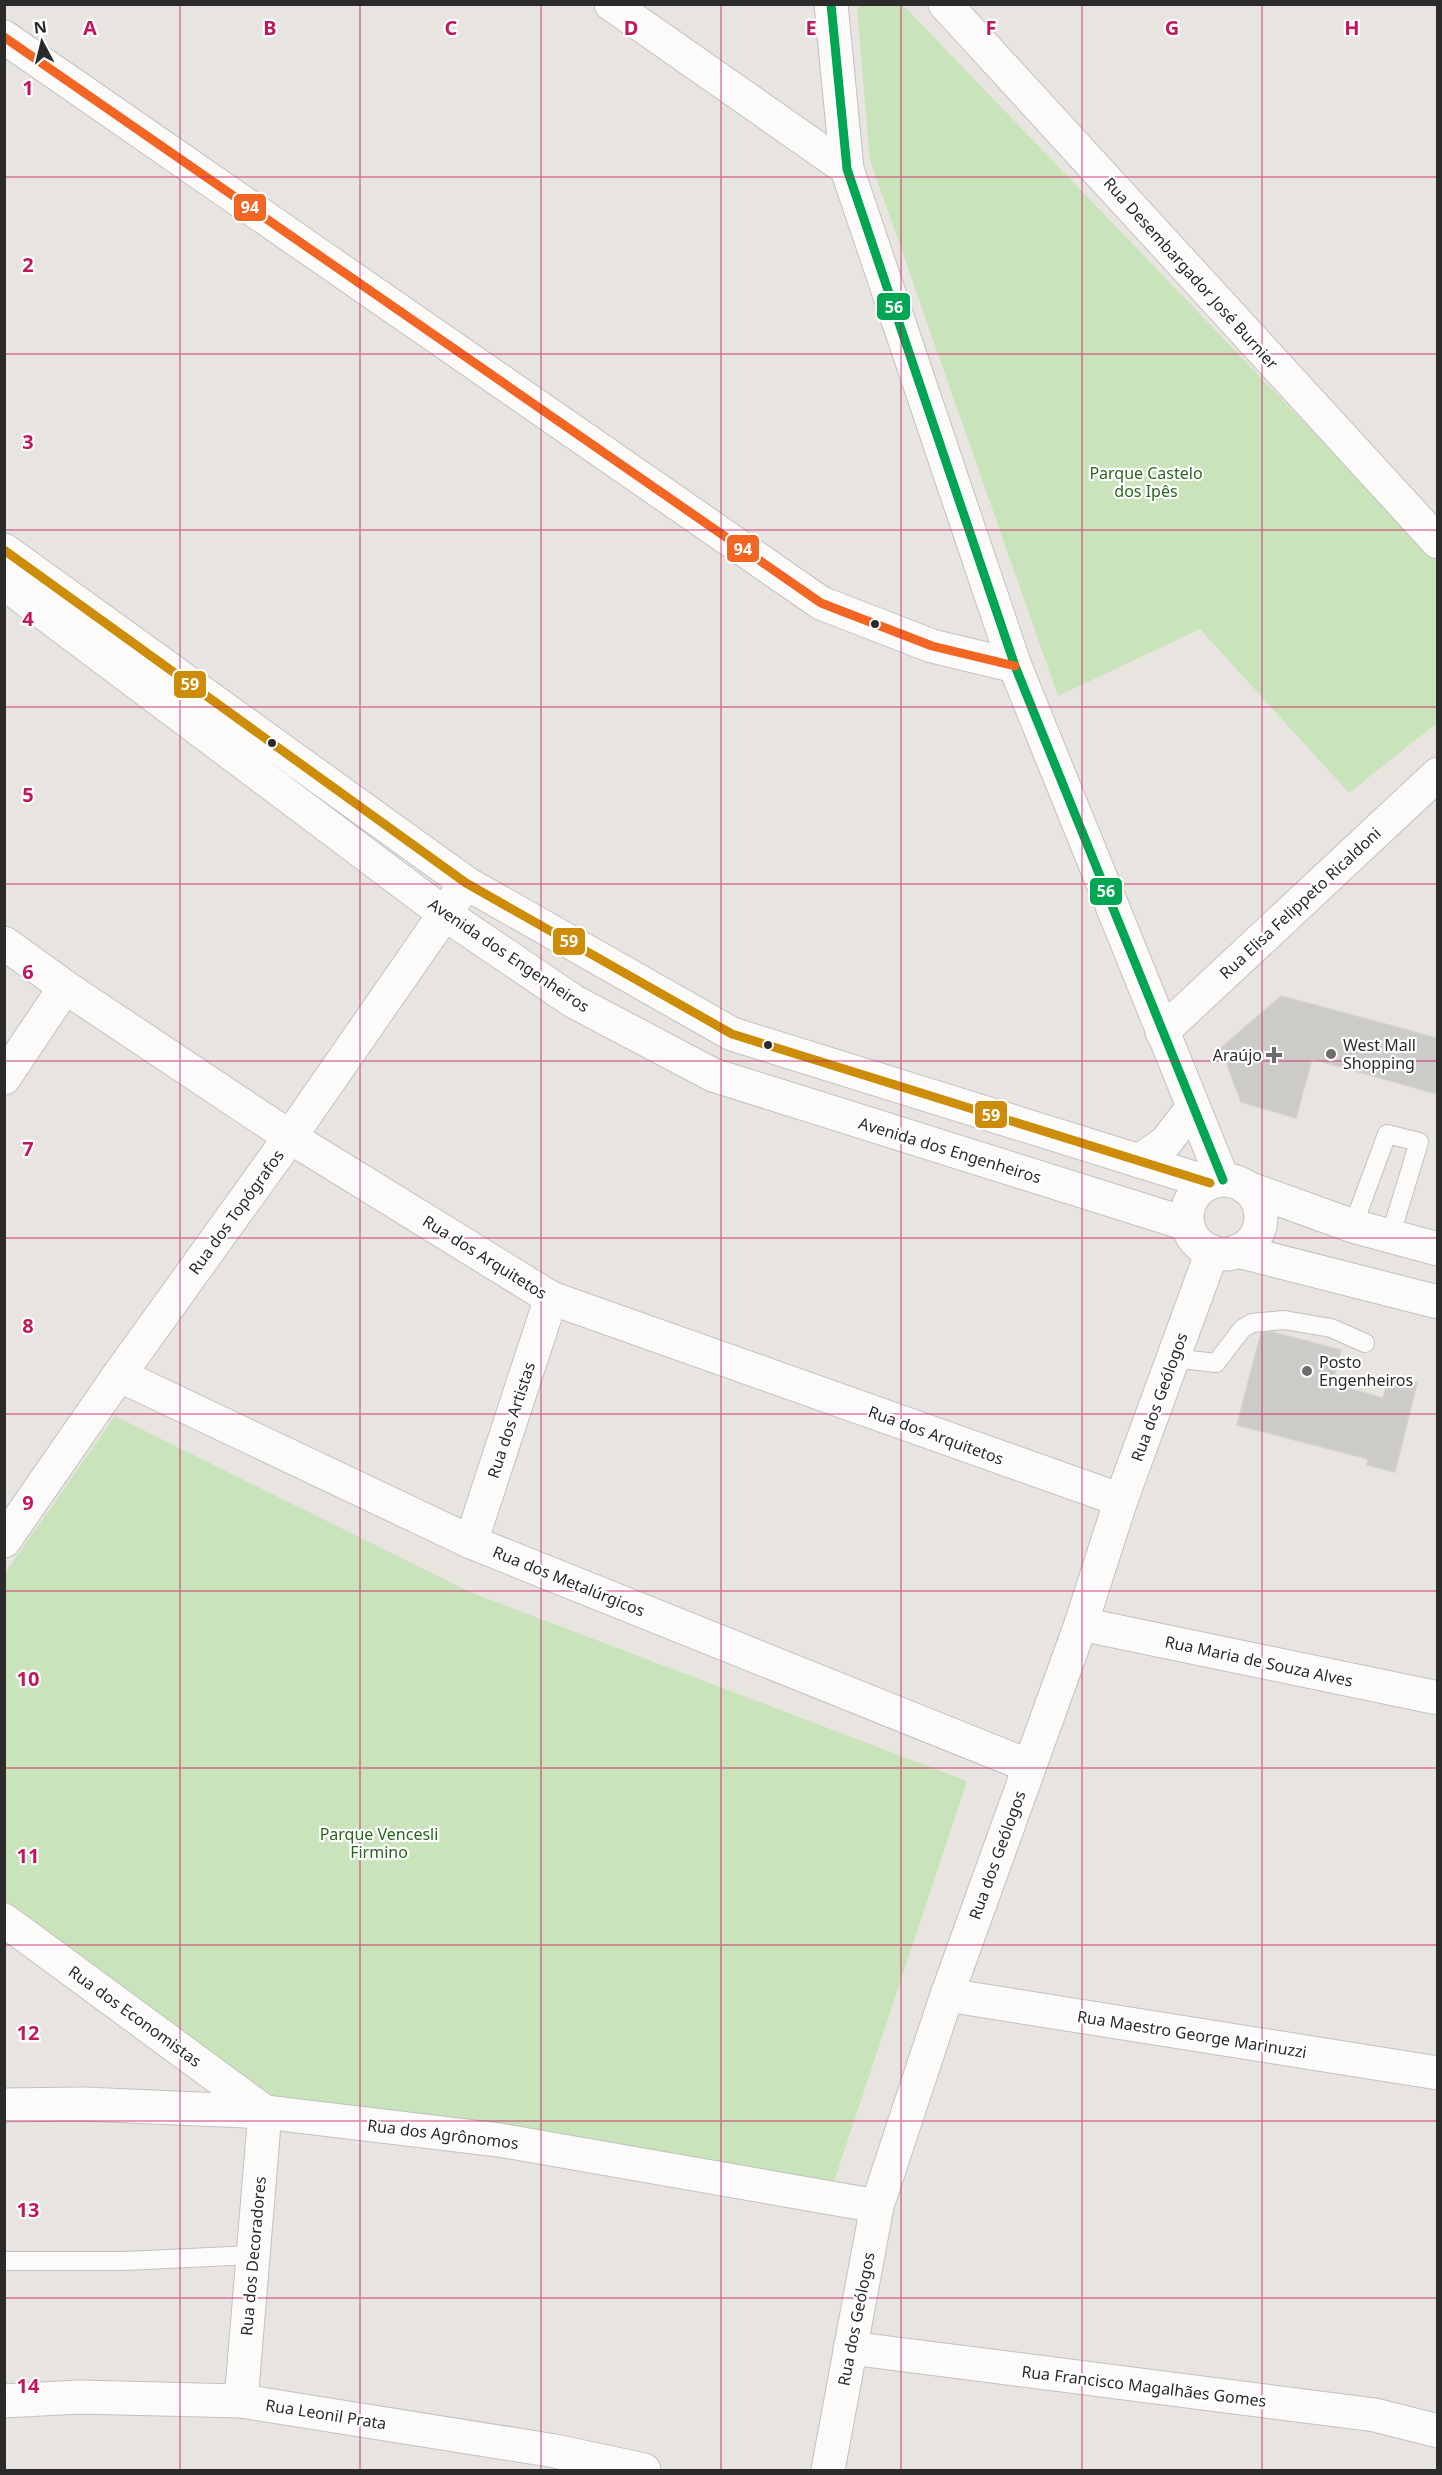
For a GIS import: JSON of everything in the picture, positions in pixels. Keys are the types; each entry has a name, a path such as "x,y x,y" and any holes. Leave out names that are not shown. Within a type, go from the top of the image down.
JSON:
{"street":[{"path":"611,4 847,169"},
{"path":"831,4 847,169 1015,666 1162,1032 1226,1184"},
{"name":"Rua Desembargador José Burnier","path":"945,4 1437,542"},
{"path":"4,37 821,603 932,646 1015,666"},
{"path":"4,550 466,883 732,1034 1139,1161 1226,1184 1353,1226 1437,1249"},
{"name":"Avenida dos Engenheiros","path":"4,583 445,914 573,1000 713,1075 1187,1224"},
{"name":"Rua Elisa Felippeto Ricaldoni","path":"1162,1032 1437,774"},
{"name":"Rua dos Topógrafos","path":"4,1541 119,1375 290,1137 466,883"},
{"name":"Rua dos Arquitetos","path":"4,943 65,987 290,1137 551,1298 1121,1500"},
{"path":"4,1078 65,987"},
{"path":"1139,1161 1166,1142 1193,1107"},
{"path":"1225,1252 1255,1237 1259,1227 1259,1205 1253,1195 1226,1184 1194,1195 1189,1204 1187,1224 1195,1241 1225,1252 1437,1302"},
{"name":"Rua dos Geólogos","path":"828,2470 877,2206 947,1995 1082,1624 1121,1500 1173,1358 1225,1252"},
{"name":"Rua dos Artistas","path":"471,1542 551,1298"},
{"name":"Rua dos Metalúrgicos","path":"119,1375 471,1542 1029,1766"},
{"name":"Rua Maria de Souza Alves","path":"1082,1624 1437,1698"},
{"name":"Rua dos Economistas","path":"4,1920 265,2112"},
{"name":"Rua Maestro George Marinuzzi","path":"947,1995 1437,2073"},
{"name":"Rua dos Agrônomos","path":"4,2105 84,2104 265,2112 499,2140 877,2206"},
{"name":"Rua dos Decoradores","path":"241,2401 265,2112"},
{"name":"Rua Francisco Magalhães Gomes","path":"850,2348 1375,2415 1437,2431"},
{"name":"Rua Leonil Prata","path":"4,2401 79,2397 241,2401 554,2461 644,2470"}],"lane":[{"path":"1353,1226 1387,1134 1419,1142 1390,1237"},
{"path":"1173,1358 1216,1363 1242,1329 1252,1323 1284,1320 1331,1328 1365,1343"},
{"path":"4,2261 123,2261 253,2255"}],"green space":[{"name":"Parque Castelo dos Ipês","path":"861,5 903,5 1437,561 1437,723 1349,793 1200,629 1058,696 870,160 857,9"},
{"name":"Parque Vencesli Firmino","path":"115,1416 470,1592 967,1781 834,2182 275,2098 5,1901 5,1573"}],"building":[{"name":"West Mall Shopping","path":"1281,996 1437,1038 1437,1094 1312,1059 1296,1118 1241,1102 1221,1048"},
{"path":"1272,1332 1341,1350 1332,1384 1383,1398 1389,1376 1417,1383 1395,1472 1367,1465 1368,1459 1237,1425 1261,1333"}],"transit line":[{"name":"56","path":"831,4 847,169 1015,666 1223,1180"},
{"name":"94","path":"4,37 821,603 932,646 1015,666"},
{"name":"59","path":"4,550 466,883 732,1034 1210,1183"}],"place":[{"name":"West Mall Shopping","path":"1331,1054"},
{"name":"Araújo","path":"1274,1055"},
{"name":"Posto Engenheiros","path":"1307,1371"}]}
